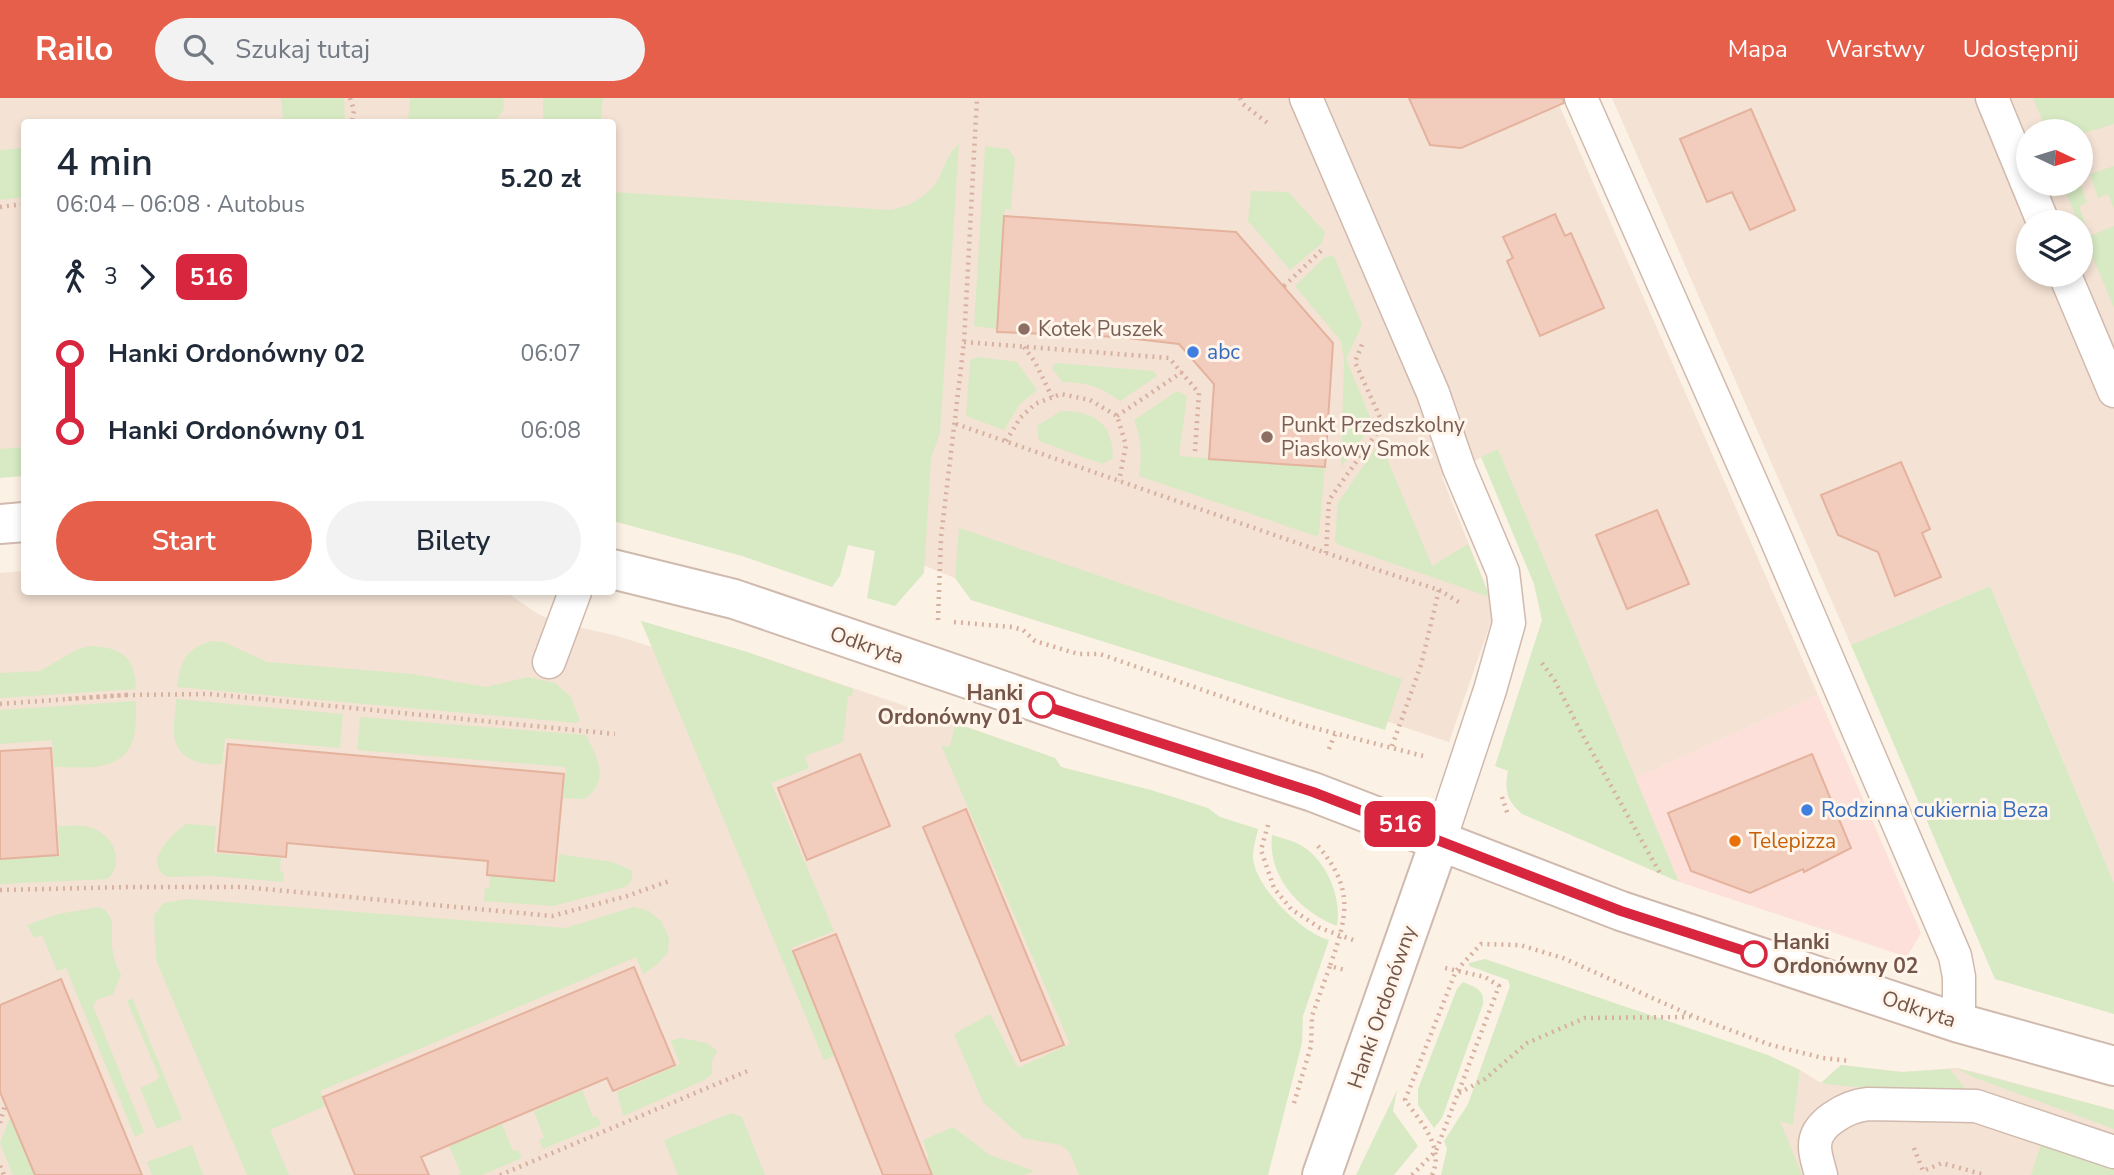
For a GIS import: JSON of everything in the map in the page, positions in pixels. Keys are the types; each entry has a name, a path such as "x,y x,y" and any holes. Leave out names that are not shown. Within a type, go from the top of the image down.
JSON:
{"street":[{"path":"0,524 21,522"},
{"name":"Odkryta","path":"616,570 734,599 1068,713 1313,792 1621,911 1959,1023 2114,1066"},
{"name":"Hanki Ordonówny","path":"1322,1175 1440,840"}],"lane":[{"path":"1306,98 1433,393 1459,468 1503,572 1509,623 1507,632 1440,840"},
{"path":"1581,98 1755,489 1955,956 1959,977 1959,1023"},
{"path":"1992,98 2038,210"},
{"path":"2070,287 2114,391"},
{"path":"549,662 574,595"},
{"path":"1821,1175 1815,1142 1819,1133 1839,1112 1854,1106 1976,1106 2114,1152"}],"path":[{"path":"350,98 354,110 352,119"},
{"path":"938,621 941,537 964,342 977,98"},
{"path":"0,207 21,204"},
{"path":"1284,286 1326,246"},
{"path":"964,342 1169,358 1199,393 1195,451"},
{"path":"1023,347 1035,362 1053,397"},
{"path":"1117,416 1182,372"},
{"path":"1006,441 1020,418 1035,404 1061,394 1090,400 1117,416 1126,445 1119,481"},
{"path":"956,424 1439,590 1507,632 1532,652 1556,681 1582,734 1665,879"},
{"path":"1325,553 1329,499 1349,471"},
{"path":"1391,749 1421,666 1439,590"},
{"path":"64,699 210,694 615,734"},
{"path":"0,704 127,695"},
{"path":"1293,1107 1311,1046 1312,1016 1343,928 1345,896 1334,866 1319,846 1296,835 1335,734"},
{"path":"0,890 243,887 552,916 627,896 672,880"},
{"path":"1433,1175 1436,1151 1429,1134 1405,1100 1456,971 1481,944 1520,946 1563,957 1695,1017 1772,1045 1823,1058 1860,1062"},
{"path":"1330,966 1444,1000"},
{"path":"1457,1093 1485,1079 1527,1043 1585,1018 1695,1017"},
{"path":"500,1175 750,1070"},
{"path":"0,1122 5,1105"},
{"path":"1898,1105 1923,1171 1942,1163 1985,1175"},
{"path":"0,1166 4,1175"}],"shaded area":[{"path":"0,98 1556,98 1818,695 1634,779 1498,449 1442,477 1494,613 1449,742 955,578 871,544 616,503 616,119 21,119 21,465 0,468"},
{"path":"1612,98 2114,98 2114,883 1990,586 1851,645"},
{"path":"21,571 21,595 510,595 538,614 559,623 614,635 652,647 641,621 747,652 1055,758 1061,767 1201,806 1302,1043 1255,1175 0,1175 0,573"},
{"path":"1818,695 1921,933 1907,957 1679,882 1634,779"},
{"path":"1570,1045 1793,1124 1800,1070 1821,1083 1841,1065 1902,1072 1956,1068 1975,1072 2114,1110 2114,1175 1452,1175"}],"green space":[{"path":"281,98 344,98 345,119 283,119"},
{"path":"410,98 503,98 504,109 497,119 408,119"},
{"path":"543,98 603,98 601,119 543,119"},
{"path":"2033,98 2114,98 2114,124 2093,130 2093,119 2042,119"},
{"path":"959,144 940,433 931,458 924,573 895,606 867,598 875,551 848,545 840,576 832,587 742,556 616,522 616,192 891,210 910,204 928,192 937,181 951,153"},
{"path":"985,146 1008,149 1015,158 1011,210 1005,209 1004,216 997,329 974,326"},
{"path":"21,148 21,197 0,200 0,150"},
{"path":"2114,166 2114,209 2108,194 2098,198 2093,173"},
{"path":"1251,191 1288,192 1325,232 1322,243 1290,270 1248,221"},
{"path":"2067,196 2085,196 2087,202 2079,207 2080,210 2073,210"},
{"path":"2114,226 2114,308 2093,258 2093,235"},
{"path":"1334,256 1362,325 1346,359 1373,424 1341,467 1344,359 1341,341 1295,286 1325,257"},
{"path":"979,357 1017,362 1037,390 1019,405 1004,430 966,416 970,360"},
{"path":"1056,363 1154,371 1157,376 1120,401 1093,386 1062,382 1052,368"},
{"path":"1177,391 1187,396 1179,456 1325,467 1319,533 1316,536 1139,476 1141,448 1134,420"},
{"path":"1061,411 1083,413 1099,421 1110,436 1113,458 1102,464 1039,441 1037,426"},
{"path":"1380,442 1432,566 1468,544 1490,597 1339,545 1335,541 1338,503"},
{"path":"21,447 21,476 0,478 0,449"},
{"path":"1498,449 1679,882 1522,814 1508,795 1508,771 1495,766 1542,620 1534,584 1481,457"},
{"path":"959,528 1402,679 1385,730 971,600 955,578"},
{"path":"1990,586 2114,883 2114,1014 1995,979 1851,645"},
{"path":"641,621 747,652 853,689 852,697 848,696 843,742 805,756 809,768 771,783 834,931 791,948 834,1056 824,1060"},
{"path":"211,641 224,642 267,662 412,674 486,687 528,677 555,683 570,696 580,720 576,723 177,687 185,658 195,648"},
{"path":"90,646 110,649 124,656 133,668 136,689 0,698 0,673 40,671 76,650"},
{"path":"176,699 343,714 340,748 225,738 222,764 194,761 182,753 175,740"},
{"path":"136,701 133,740 120,759 110,763 88,767 54,767 52,740 0,744 0,710"},
{"path":"360,717 586,735 598,761 599,777 593,792 585,799 563,798 566,767 357,750"},
{"path":"955,723 1055,758 1061,767 1151,790 1208,808 1220,817 1258,829 1253,857 1255,869 1270,894 1293,918 1318,936 1329,940 1303,1016 1302,1043 1268,1175 1079,1175 1070,1153 1061,1145 1023,1138 983,1102 954,1034 990,1014 1018,1068 1070,1044 941,745 950,747"},
{"path":"186,824 216,826 214,853 281,858 280,872 284,873 283,882 212,876 168,877 160,871 158,857 167,841"},
{"path":"58,826 88,827 106,837 115,850 116,858 116,865 108,879 0,884 0,859 60,854"},
{"path":"1272,835 1299,844 1317,859 1334,891 1337,926 1311,912 1289,891 1275,865"},
{"path":"559,854 612,862 631,870 632,880 625,887 553,906 484,901 490,876 557,881"},
{"path":"188,899 565,928 634,907 649,911 661,921 669,937 668,952 658,964 643,974 636,957 320,1091 325,1106 270,1130 289,1175 247,1175 156,960 154,915 164,903"},
{"path":"99,907 109,914 111,919 112,951 121,975 113,994 97,1000 93,1006 144,1132 135,1137 66,968 57,971 42,935 34,938 27,925 58,914"},
{"path":"1485,959 1768,1055 1800,1070 1793,1125 1780,1121 1802,1175 1441,1175 1447,1149 1444,1141 1468,1104 1510,986 1508,980 1469,966 1469,963"},
{"path":"1463,982 1480,992 1483,1004 1442,1118 1434,1128 1418,1105 1418,1089 1457,989"},
{"path":"132,998 182,1119 157,1129 140,1088 156,1081 159,1076 127,1001"},
{"path":"680,1038 707,1043 717,1051 712,1062 712,1074 623,1116 617,1092 680,1064 671,1041"},
{"path":"1841,1065 1902,1072 1950,1069 1966,1090 1875,1088 1821,1083"},
{"path":"1956,1068 2114,1110 2114,1129 1973,1077"},
{"path":"582,1090 593,1117 597,1116 601,1125 543,1149 539,1140 544,1138 534,1111"},
{"path":"1397,1090 1393,1111 1418,1146 1394,1175 1356,1175"},
{"path":"12,1113 38,1175 13,1175 0,1143"},
{"path":"731,1113 742,1117 765,1175 678,1175 664,1140"},
{"path":"502,1124 513,1151 518,1150 522,1158 482,1175 458,1175 461,1173 449,1146"},
{"path":"953,1127 990,1155 1034,1171 1024,1175 888,1175 929,1158 923,1140"},
{"path":"2041,1144 2114,1169 2114,1175 2031,1175"},
{"path":"192,1145 203,1175 152,1175 147,1162"}],"building":[{"path":"1409,98 1563,98 1564,103 1461,148 1430,145"},
{"path":"1751,109 1795,210 1750,230 1732,192 1707,202 1680,139"},
{"path":"1555,214 1565,236 1571,233 1604,308 1540,336 1507,261 1513,258 1503,237"},
{"path":"1004,216 1236,232 1333,343 1325,467 1209,459 1214,384 1179,344 1119,337 997,332"},
{"path":"1901,462 1930,529 1922,533 1941,577 1895,596 1878,552 1838,535 1821,495"},
{"path":"1657,510 1689,584 1627,609 1596,535"},
{"path":"228,744 564,774 554,881 487,875 488,861 287,843 286,857 218,851"},
{"path":"51,748 58,855 0,859 0,751"},
{"path":"860,754 890,826 807,860 778,788"},
{"name":"Telepizza","path":"1812,754 1851,848 1804,872 1803,869 1750,893 1691,871 1668,813"},
{"path":"966,809 1064,1045 1021,1061 923,827"},
{"path":"836,934 932,1175 883,1175 793,951"},
{"path":"634,967 675,1065 613,1091 607,1078 421,1157 429,1175 355,1175 323,1097"},
{"path":"61,979 142,1175 35,1175 0,1092 0,1005"}],"bus line":[{"name":"516","path":"1042,705 1313,792 1621,911 1754,954"}],"place":[{"name":"Kotek Puszek","path":"1024,329"},
{"name":"abc","path":"1193,352"},
{"name":"Punkt Przedszkolny Piaskowy Smok","path":"1267,437"},
{"name":"Hanki Ordonówny 01","path":"1042,705"},
{"name":"Rodzinna cukiernia Beza","path":"1807,810"},
{"name":"Telepizza","path":"1735,841"},
{"name":"Hanki Ordonówny 02","path":"1754,954"}]}
